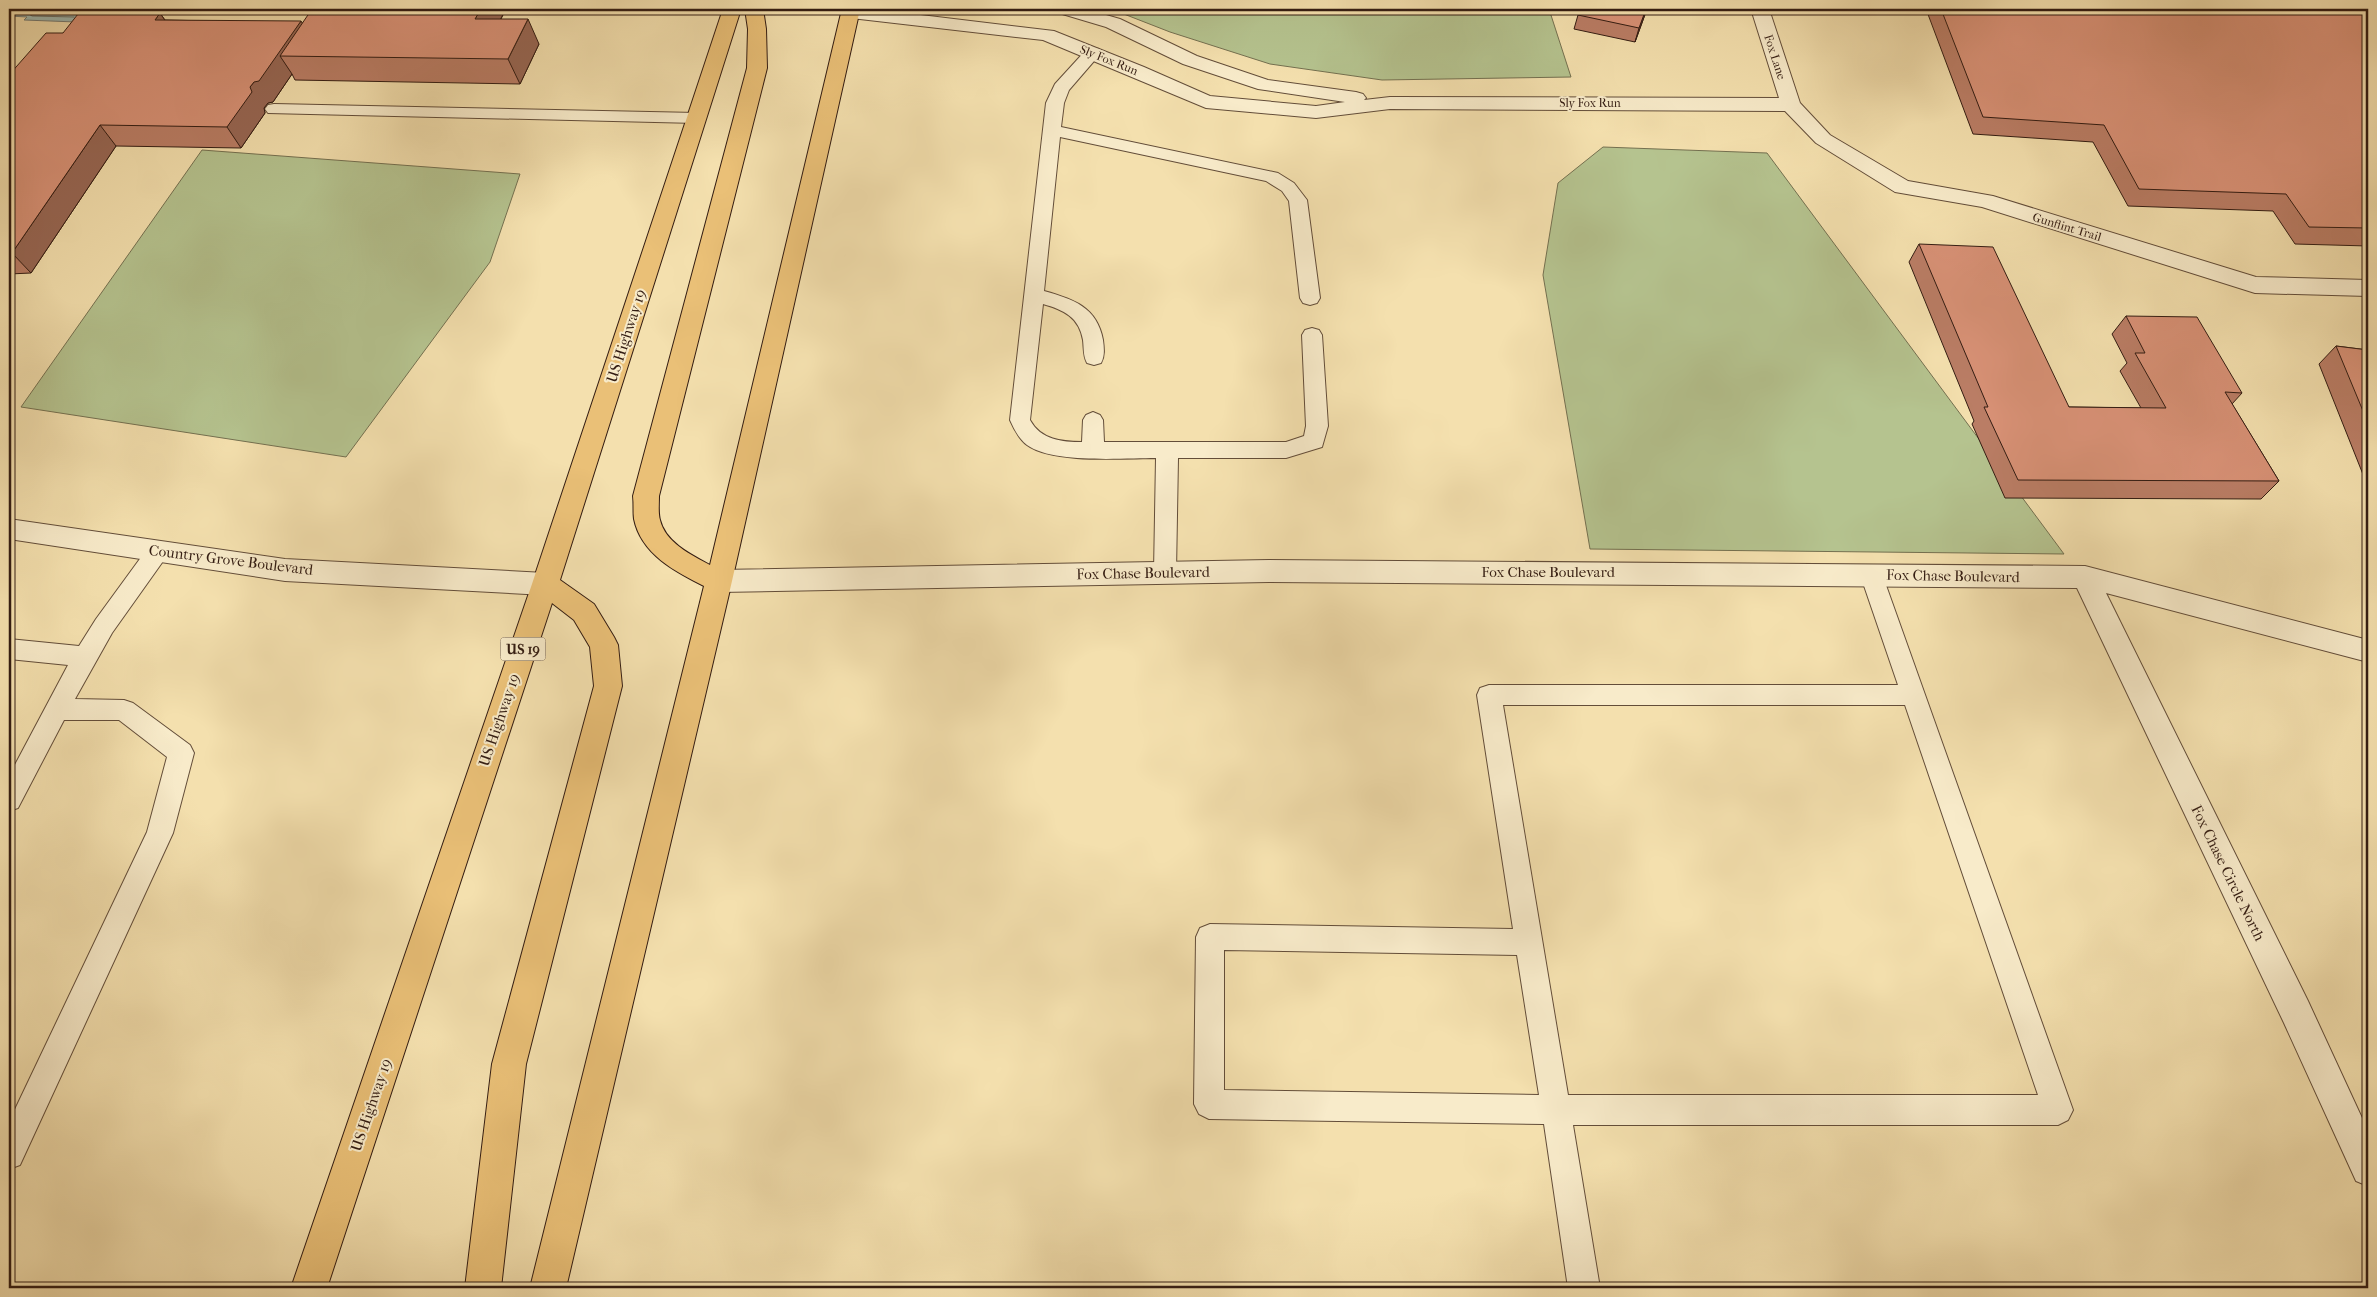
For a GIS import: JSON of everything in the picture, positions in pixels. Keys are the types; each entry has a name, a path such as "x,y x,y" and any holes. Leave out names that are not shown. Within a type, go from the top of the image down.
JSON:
{"highway":[{"name":"US Highway 19","path":"310,1288 545,584 732,9"},
{"path":"719,581 678,560 654,536 647,520 646,496 757,68 757,29 754,9"},
{"path":"548,1288 859,10"},
{"path":"483,1288 509,1064 608,686 604,644 584,612 545,584"}],"street":[{"name":"Sly Fox Run","path":"1066,9 1113,24 1190,60 1265,85 1390,103"},
{"name":"Fox Lane","path":"1760,9 1791,105"},
{"name":"Sly Fox Run","path":"859,10 1047,36 1137,71 1206,102 1316,112 1390,103 1753,103 1791,105"},
{"name":"Gunflint Trail","path":"1791,105 1822,140 1902,186 1985,201 2255,285 2368,288"},
{"name":"Country Grove Boulevard","path":"9,530 285,570 545,584"},
{"name":"Fox Chase Boulevard","path":"719,581 1279,571 2085,577 2368,651"},
{"name":"Fox Chase Circle North","path":"2085,577 2296,1012 2368,1169"}],"lane":[{"path":"1093,53 1061,88 1055,103 1020,420 1027,435 1038,443 1070,450 1286,450 1314,440 1317,426 1312,335"},
{"path":"274,109 697,118"},
{"path":"1052,130 1272,177 1288,187 1298,200 1310,298"},
{"path":"1033,294 1076,308 1089,320 1094,338 1094,358"},
{"path":"1093,420 1093,450"},
{"path":"1165,572 1167,451"},
{"path":"9,800 85,657 158,551"},
{"path":"1529,942 1210,937 1209,1104 1556,1110 2058,1110 1870,574"},
{"path":"9,649 85,657"},
{"path":"1584,1288 1489,695 1913,695"},
{"path":"9,1154 160,833 181,752 124,710 58,709"}],"green space":[{"path":"1111,9 1549,9 1571,77 1382,80 1270,64 1170,32"},
{"path":"1603,147 1767,153 2064,554 1590,549 1543,275 1558,183"},
{"path":"202,150 520,174 490,262 346,457 21,407"}],"water":[{"path":"9,9 166,9 155,25 24,20 27,17 9,16"}],"building":[{"path":"312,9 481,9 475,19 528,19 508,59 280,56"},
{"path":"1580,9 1646,9 1639,28 1578,15"},
{"path":"1941,9 2368,9 2368,228 2309,227 2286,194 2139,189 2104,125 1983,117"},
{"path":"160,13 155,20 301,21 259,81 254,82 250,87 252,92 227,127 100,125 12,253 9,253 9,75 46,33 63,33 78,14"},
{"path":"1919,244 1993,247 2069,407 2166,408 2135,353 2145,353 2126,316 2197,317 2242,393 2225,392 2279,481 2018,480 1984,407 1988,407"},
{"path":"2336,346 2368,350 2368,423"}]}
